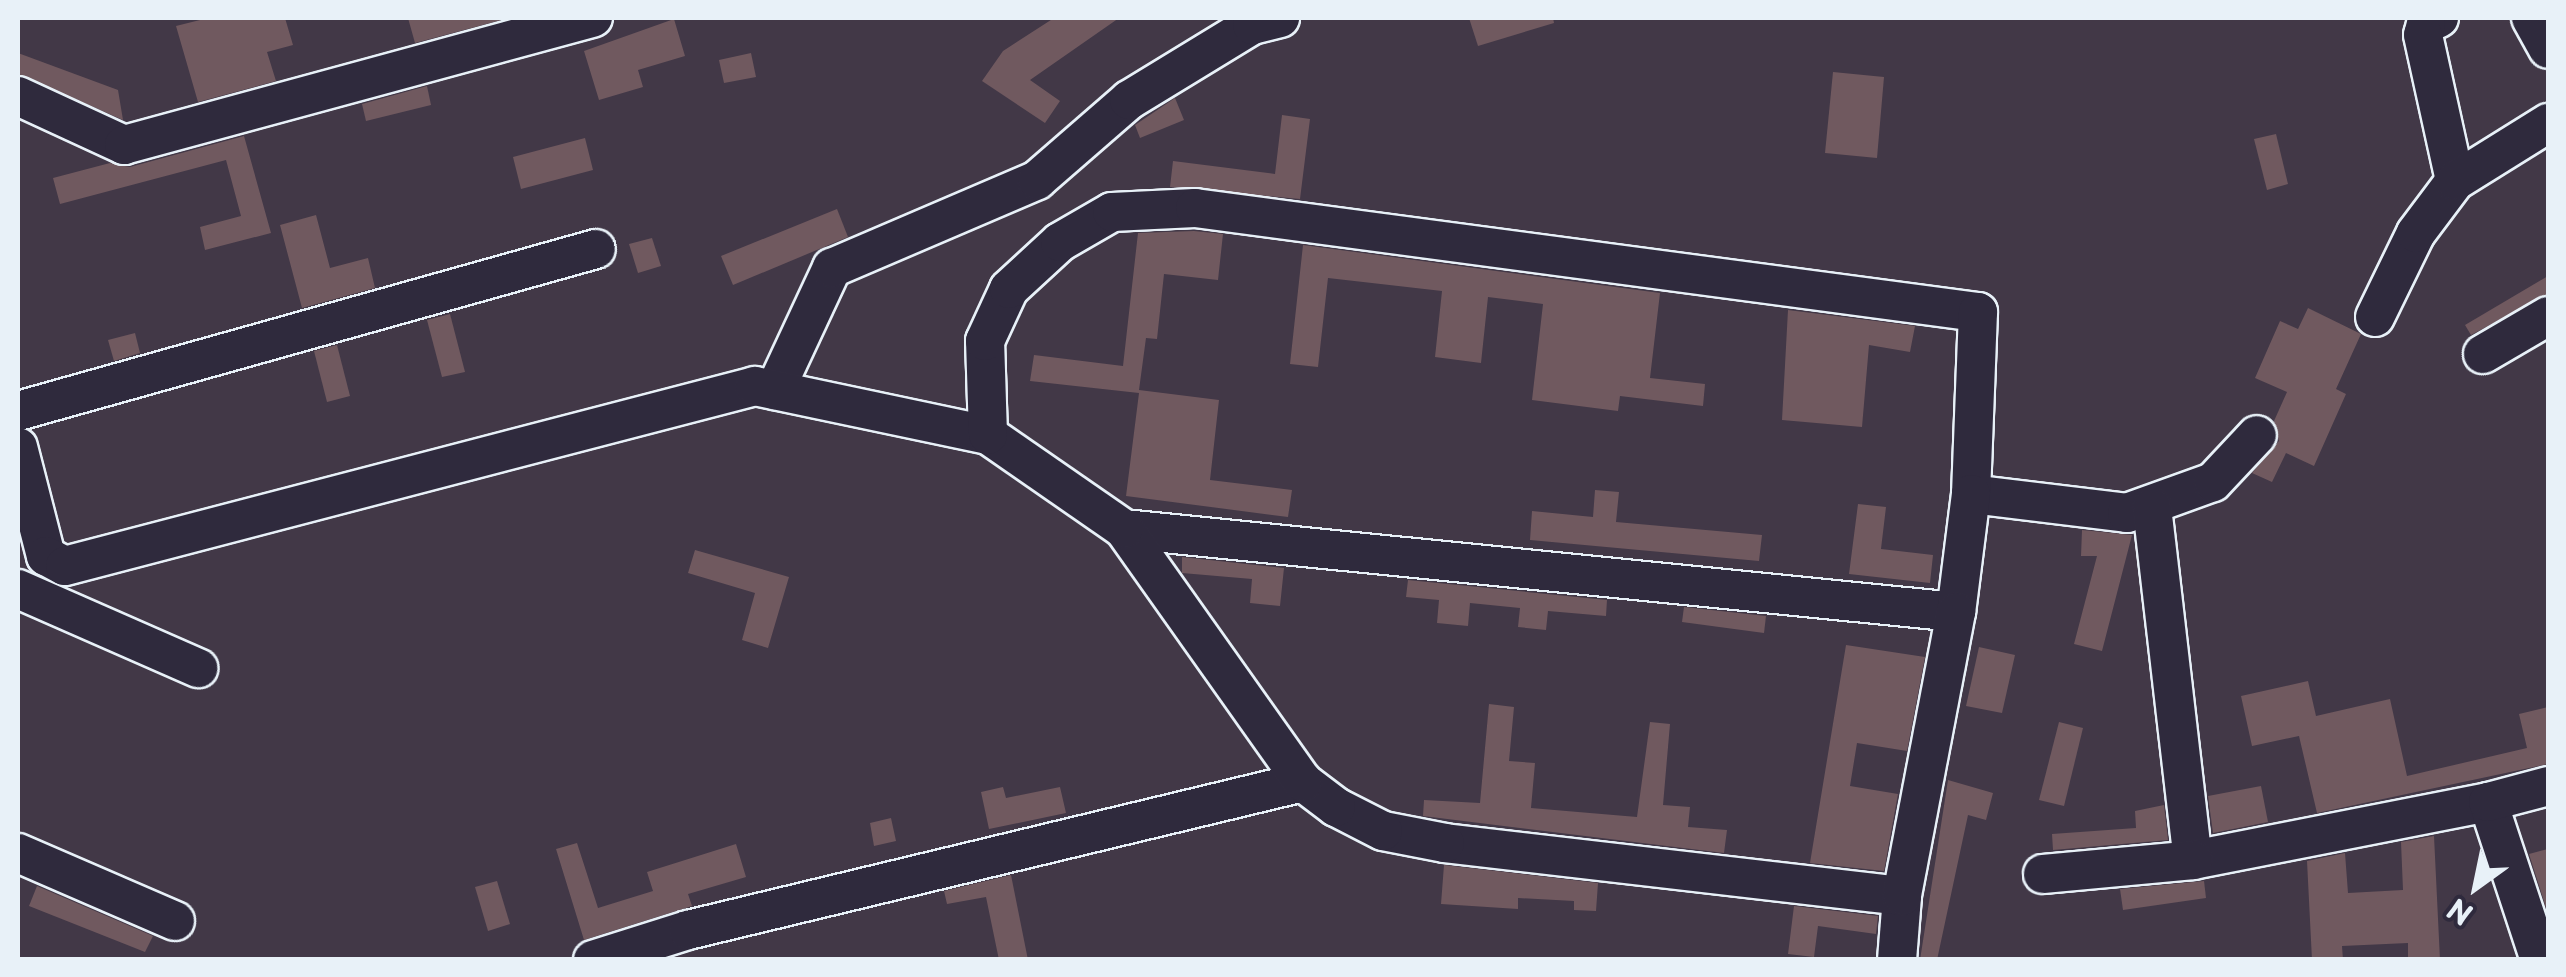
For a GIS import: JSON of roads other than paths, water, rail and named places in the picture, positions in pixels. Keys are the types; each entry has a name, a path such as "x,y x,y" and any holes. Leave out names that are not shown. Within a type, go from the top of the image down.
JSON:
{"street":[{"path":"18,96 124,145 593,18"},
{"path":"775,390 832,268 1037,180 1129,100 1252,25 1280,18"},
{"path":"2439,18 2426,24 2423,36 2455,180"},
{"path":"2530,18 2548,50"},
{"path":"2375,317 2416,233 2455,180 2548,123"},
{"path":"988,435 986,341 1008,288 1060,242 1112,212 1194,208 1978,312 1971,494 1956,612 1902,896 1897,960"},
{"path":"18,411 596,248"},
{"path":"2483,354 2548,316"},
{"path":"18,447 46,556 65,566 755,386 988,435 1124,529 1303,782 1383,831 1429,840 1902,896"},
{"path":"1971,494 2127,512 2152,507 2213,482 2257,435"},
{"path":"2152,507 2193,860"},
{"path":"1124,529 1956,612"},
{"path":"18,589 198,668"},
{"path":"593,960 688,930 1303,782"},
{"path":"2043,874 2193,860 2488,802 2548,786"},
{"path":"2488,802 2540,960"},
{"path":"18,853 175,921"}]}
